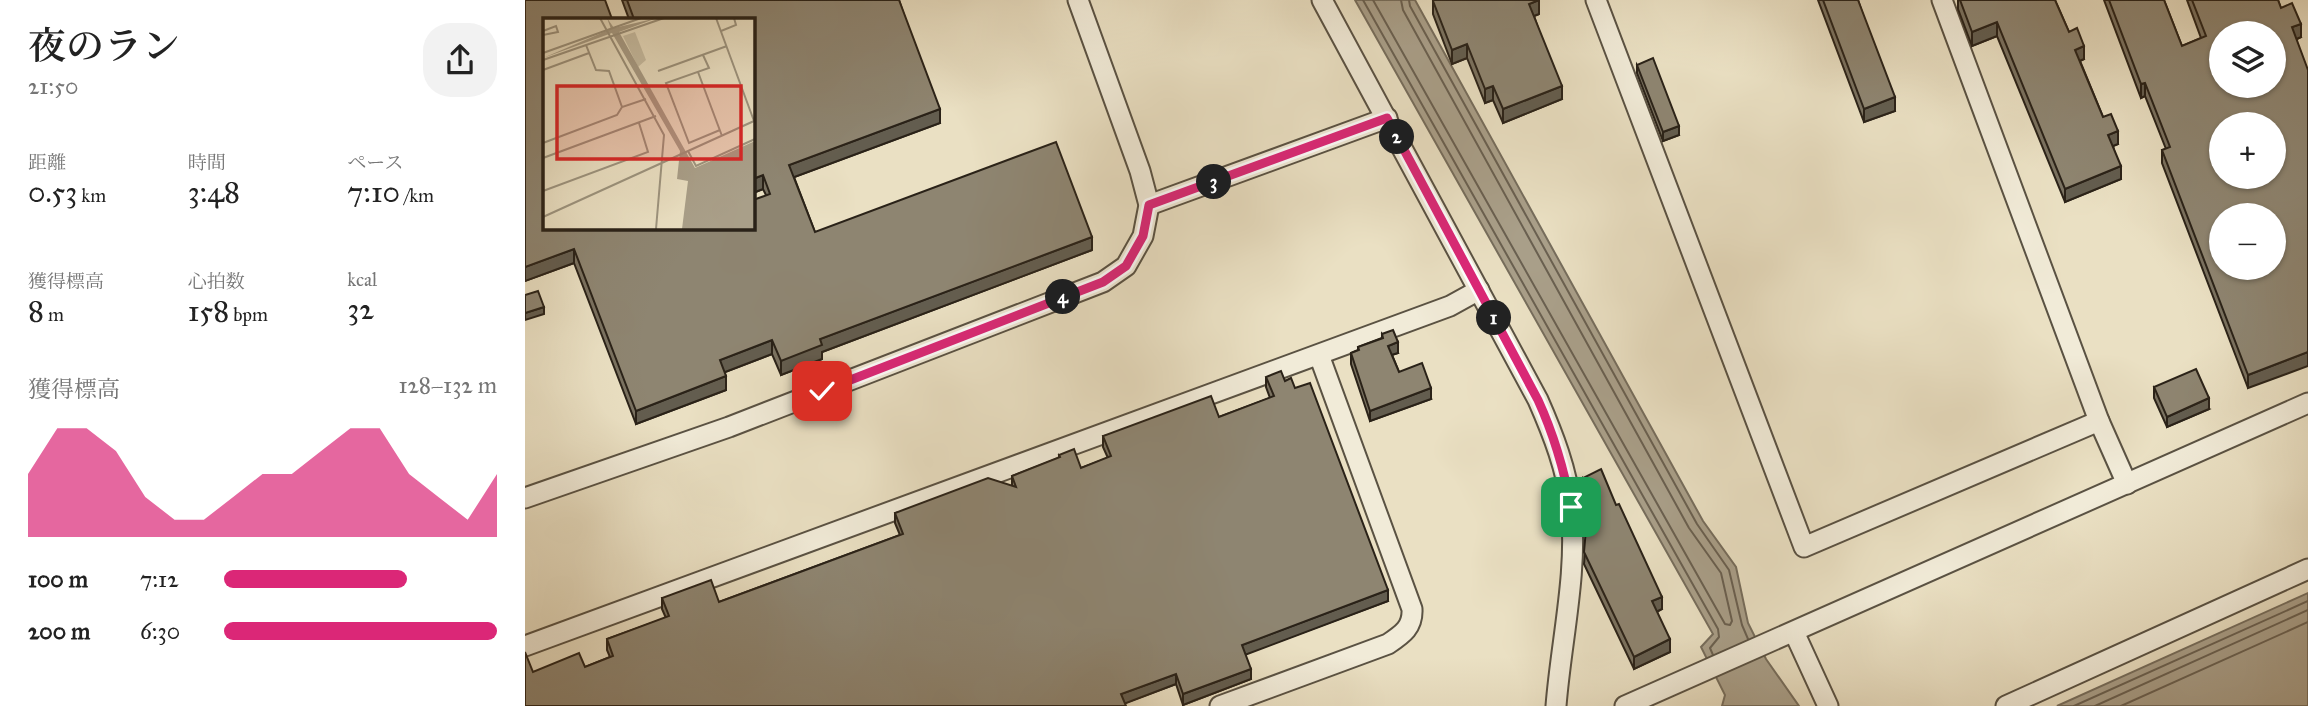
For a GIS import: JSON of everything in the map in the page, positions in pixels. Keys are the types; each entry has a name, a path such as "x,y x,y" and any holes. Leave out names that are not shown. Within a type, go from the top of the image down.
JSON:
{"street":[{"path":"525,498 729,427 1103,282 1126,266 1143,236 1149,205 1140,171 1078,0"},
{"path":"1322,0 1538,400 1553,433 1565,471 1573,542 1556,706"},
{"path":"1596,0 1804,547 2099,421"},
{"path":"1942,0 2099,421 2127,484"},
{"path":"1149,205 1387,118"},
{"path":"525,646 1319,355 1450,306 1479,290"},
{"path":"1220,706 1388,644 1410,626 1412,620 1412,609 1319,355"},
{"path":"1625,706 2308,403"},
{"path":"2006,706 2308,569"},
{"path":"1794,632 1828,706"}],"water":[{"path":"1355,0 1415,0 1703,521 1736,567 1748,623 1766,659 1799,706 1722,706 1725,695 1701,647 1713,634"},
{"path":"2308,593 2308,706 2057,706"}],"building":[{"path":"525,0 605,0 612,18 543,18 543,229 754,229 754,200 770,194 763,175 754,179 754,18 634,18 627,0 899,0 940,109 789,165 815,232 1056,142 1092,237 820,339 822,345 781,361 772,340 720,360 726,376 636,411 574,249 525,267"},
{"path":"1434,0 1539,0 1529,4 1562,86 1503,109 1493,86 1485,89 1467,44 1452,50"},
{"path":"1823,0 1858,0 1895,97 1864,109"},
{"path":"1960,0 2055,0 2069,32 2077,28 2084,46 2075,50 2103,117 2111,114 2118,131 2108,135 2121,166 2065,189 1997,22 1972,32"},
{"path":"2109,0 2164,0 2182,46 2206,36 2192,0 2278,0 2281,8 2292,3 2301,24 2292,27 2308,70 2308,352 2248,375 2212,280 2286,280 2286,203 2209,203 2209,273 2162,150 2170,147 2145,83 2141,84"},
{"path":"1653,58 1679,126 1663,132 1637,65"},
{"path":"538,291 544,307 525,313 525,295"},
{"path":"1393,330 1398,342 1388,346 1399,372 1422,363 1431,388 1370,411 1351,353 1359,350 1358,347 1383,338 1382,334"},
{"path":"2196,369 2209,398 2167,417 2154,387"},
{"path":"1281,371 1285,381 1291,378 1295,388 1310,383 1388,590 1242,645 1251,669 1183,694 1176,674 1121,694 1126,706 525,706 525,652 533,672 579,653 585,667 613,656 607,639 669,616 662,598 711,580 719,602 903,534 895,513 988,478 1016,487 1012,476 1074,449 1081,468 1111,456 1103,436 1211,396 1219,417 1274,396 1266,377"},
{"path":"1601,469 1662,597 1652,601 1670,639 1634,657 1584,552 1586,529 1590,527 1583,478"}],"route":[{"path":"822,391 1103,282 1126,266 1143,236 1149,205 1387,118 1538,400 1553,433 1565,471 1571,507"}]}
